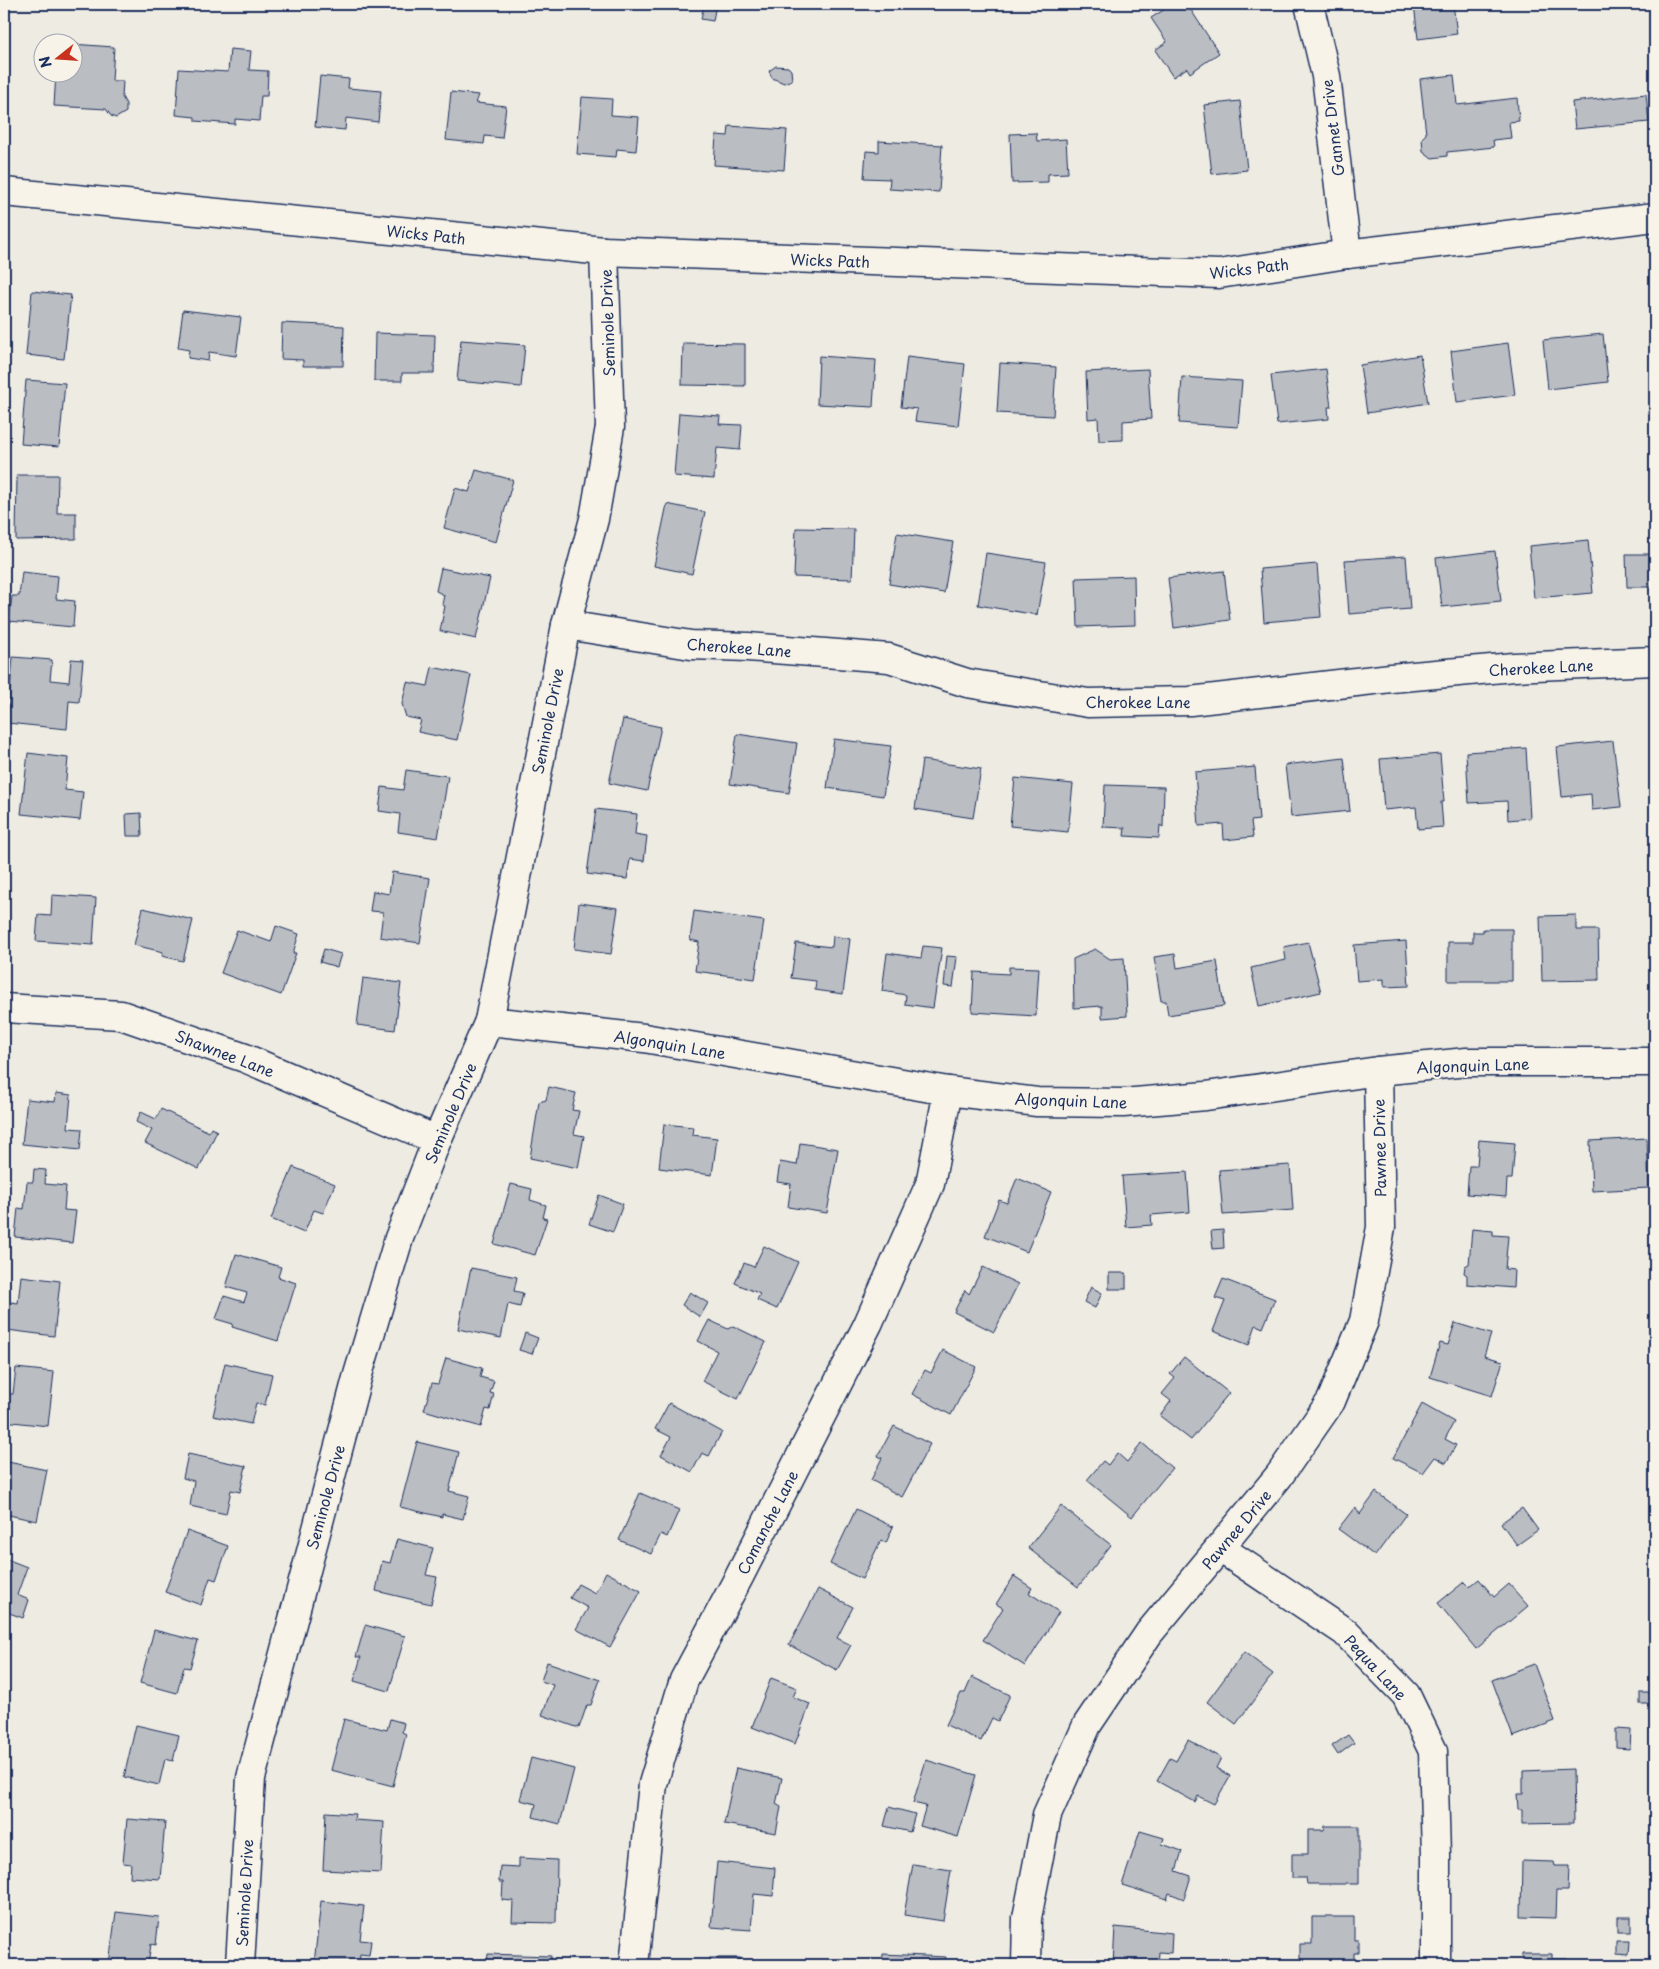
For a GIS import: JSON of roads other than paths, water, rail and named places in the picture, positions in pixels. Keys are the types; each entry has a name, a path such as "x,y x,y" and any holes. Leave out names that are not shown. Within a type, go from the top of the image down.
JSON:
{"street":[{"name":"Gannet Drive","path":"1309,4 1326,76 1347,254"},
{"name":"Wicks Path","path":"4,192 604,251 1219,274 1347,254 1655,217"},
{"name":"Seminole Drive","path":"240,1965 251,1778 356,1378 399,1238 437,1140 489,1021 566,625 594,519 610,427 604,251"},
{"name":"Cherokee Lane","path":"566,625 691,646 748,647 889,658 967,683 1088,702 1190,701 1391,678 1495,669 1655,661"},
{"name":"Shawnee Lane","path":"4,1008 121,1015 245,1058 437,1140"},
{"name":"Algonquin Lane","path":"489,1021 644,1038 948,1092 1037,1102 1123,1103 1206,1096 1378,1071 1467,1062 1655,1062"},
{"name":"Pawnee Drive","path":"1026,1965 1027,1918 1047,1815 1087,1725 1150,1632 1279,1476 1331,1401 1364,1321 1381,1227 1378,1071"},
{"name":"Comanche Lane","path":"634,1965 653,1784 684,1680 868,1324 930,1184 948,1092"},
{"name":"Pequa Lane","path":"1220,1548 1345,1632 1406,1695 1433,1751 1436,1855 1436,1965"}]}
